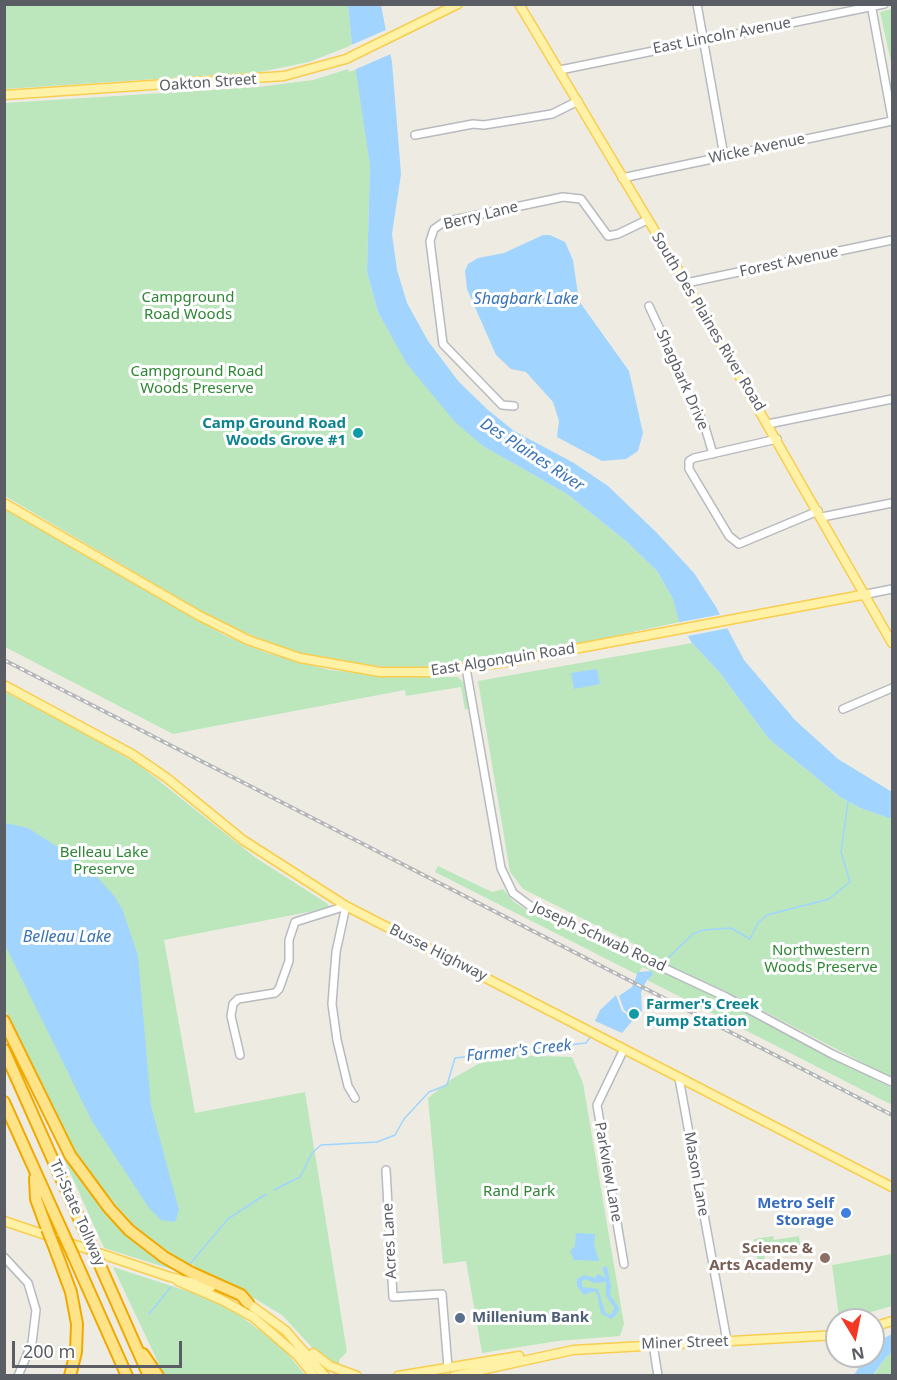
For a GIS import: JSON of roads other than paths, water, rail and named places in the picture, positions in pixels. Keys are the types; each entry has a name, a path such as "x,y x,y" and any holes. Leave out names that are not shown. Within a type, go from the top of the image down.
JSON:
{"highway":[{"path":"4,1021 70,1155 109,1208 129,1230 164,1257 192,1274 241,1294 248,1303"},
{"name":"Tri-State Tollway","path":"4,1050 149,1376"},
{"name":"Tri-State Tollway","path":"4,1102 127,1376"},
{"path":"35,1171 36,1199 71,1292 77,1324 76,1352 70,1376"},
{"path":"137,1347 153,1365 158,1376"},
{"path":"118,1353 121,1376"}],"main road":[{"name":"Oakton Street","path":"4,96 256,80 311,70 346,59 393,38 458,4"},
{"name":"South Des Plaines River Road","path":"519,4 686,283 867,594 892,643"},
{"name":"East Algonquin Road","path":"4,503 198,615 248,640 319,663 380,672 422,672 466,668 867,594"},
{"name":"Busse Highway","path":"4,685 132,754 167,778 243,840 346,906 892,1187"},
{"path":"5,1223 170,1277 239,1308 297,1355 314,1376"},
{"path":"170,1277 197,1281 248,1303 330,1366 357,1376"},
{"path":"283,1329 325,1376"},
{"name":"Miner Street","path":"389,1376 514,1357 653,1344 825,1336"},
{"path":"297,1355 308,1376"},
{"name":"Miner Street","path":"454,1376 534,1356"}],"street":[{"path":"697,4 724,156"},
{"name":"East Lincoln Avenue","path":"560,70 703,39 884,4"},
{"path":"872,6 892,120"},
{"path":"416,135 473,124 484,125 552,114 578,100"},
{"name":"Wicke Avenue","path":"622,178 892,120"},
{"name":"Berry Lane","path":"514,406 502,405 443,344 430,241 434,229 444,222 563,197 581,199 608,236 618,234 647,220"},
{"name":"Forest Avenue","path":"686,283 892,240"},
{"name":"Shagbark Drive","path":"649,306 705,427 713,454"},
{"path":"768,424 892,399"},
{"path":"777,439 691,459 688,466 729,536 739,544 820,514 892,503"},
{"name":"East Algonquin Road","path":"867,594 892,589"},
{"name":"Joseph Schwab Road","path":"466,668 501,868 513,893 529,905 726,997 832,1054 892,1082"},
{"path":"843,709 892,687"},
{"path":"240,1055 231,1016 233,1004 238,999 275,993 279,989 289,961 289,940 295,922 346,906 336,952 332,1004 348,1086 355,1098"},
{"name":"Parkview Lane","path":"624,1049 597,1106 624,1264"},
{"name":"Mason Lane","path":"679,1078 727,1341"},
{"name":"Acres Lane","path":"386,1170 393,1297 442,1294 448,1367"},
{"path":"4,1257 28,1283 36,1310 32,1343 18,1376"},
{"path":"653,1344 658,1376"}],"water":[{"name":"Des Plaines River","path":"348,5 381,5 392,62 401,174 392,234 397,270 407,303 428,341 459,382 488,410 514,431 574,463 608,486 657,533 694,573 716,607 744,660 795,720 838,759 892,792 892,819 860,808 840,797 769,739 720,673 692,643 679,621 673,599 657,571 626,541 567,494 483,446 455,422 407,364 378,312 367,272 370,166"},
{"name":"Shagbark Lake","path":"543,235 550,235 565,242 573,260 579,301 629,371 643,433 638,451 626,459 602,461 557,437 559,421 553,402 526,372 511,369 496,355 467,289 465,271 468,264 478,258 504,253"},
{"path":"597,669 600,684 574,689 571,673"},
{"name":"Belleau Lake","path":"5,823 28,828 87,866 115,897 123,911 138,956 151,1106 179,1210 175,1222 161,1220 149,1208 92,1121 5,945"},
{"path":"651,971 653,975 647,980 641,992 642,1011 634,1007 628,1013 624,1010 619,996 632,987 638,972"},
{"path":"616,995 622,1011 634,1019 622,1033 595,1021 600,1010"},
{"path":"576,1233 595,1234 594,1244 599,1261 574,1260 570,1251 575,1246"},
{"path":"607,1266 611,1286 610,1295 619,1308 617,1314 611,1319 601,1313 597,1294 594,1291 584,1295 577,1286 577,1279 584,1275 595,1278 598,1274 606,1278 602,1268","holes":["586,1279 594,1283 606,1282 606,1296 614,1307 613,1313 609,1315 605,1312 598,1289 582,1287 582,1281"]},
{"path":"892,1334 892,1352 885,1358 885,1338"},
{"path":"858,1368 878,1368 873,1375 854,1375"}],"waterway":[{"name":"Farmer's Creek","path":"664,962 693,934 703,930 731,928 750,939 758,923 767,915 829,899 850,882 841,852 848,802"},
{"name":"Farmer's Creek","path":"274,1190 300,1177 312,1153 321,1145 377,1142 395,1135 404,1119 429,1092 447,1085 455,1058 586,1043 591,1036"},
{"name":"Farmer's Creek","path":"189,1265 228,1219 266,1194"},
{"name":"Farmer's Creek","path":"149,1314 171,1287"}],"railway":[{"path":"4,660 892,1115"}],"place":[{"name":"Camp Ground Road Woods Grove #1","path":"358,433"},
{"name":"Farmer's Creek Pump Station","path":"634,1014"},
{"name":"Metro Self Storage","path":"846,1213"},
{"name":"Science & Arts Academy","path":"825,1258"},
{"name":"Millenium Bank","path":"460,1318"}],"park label":[{"name":"Campground Road Woods","path":"188,306"},
{"name":"Campground Road Woods Preserve","path":"197,380"},
{"name":"Belleau Lake Preserve","path":"104,862"},
{"name":"Northwestern Woods Preserve","path":"821,960"},
{"name":"Rand Park","path":"519,1192"}]}
